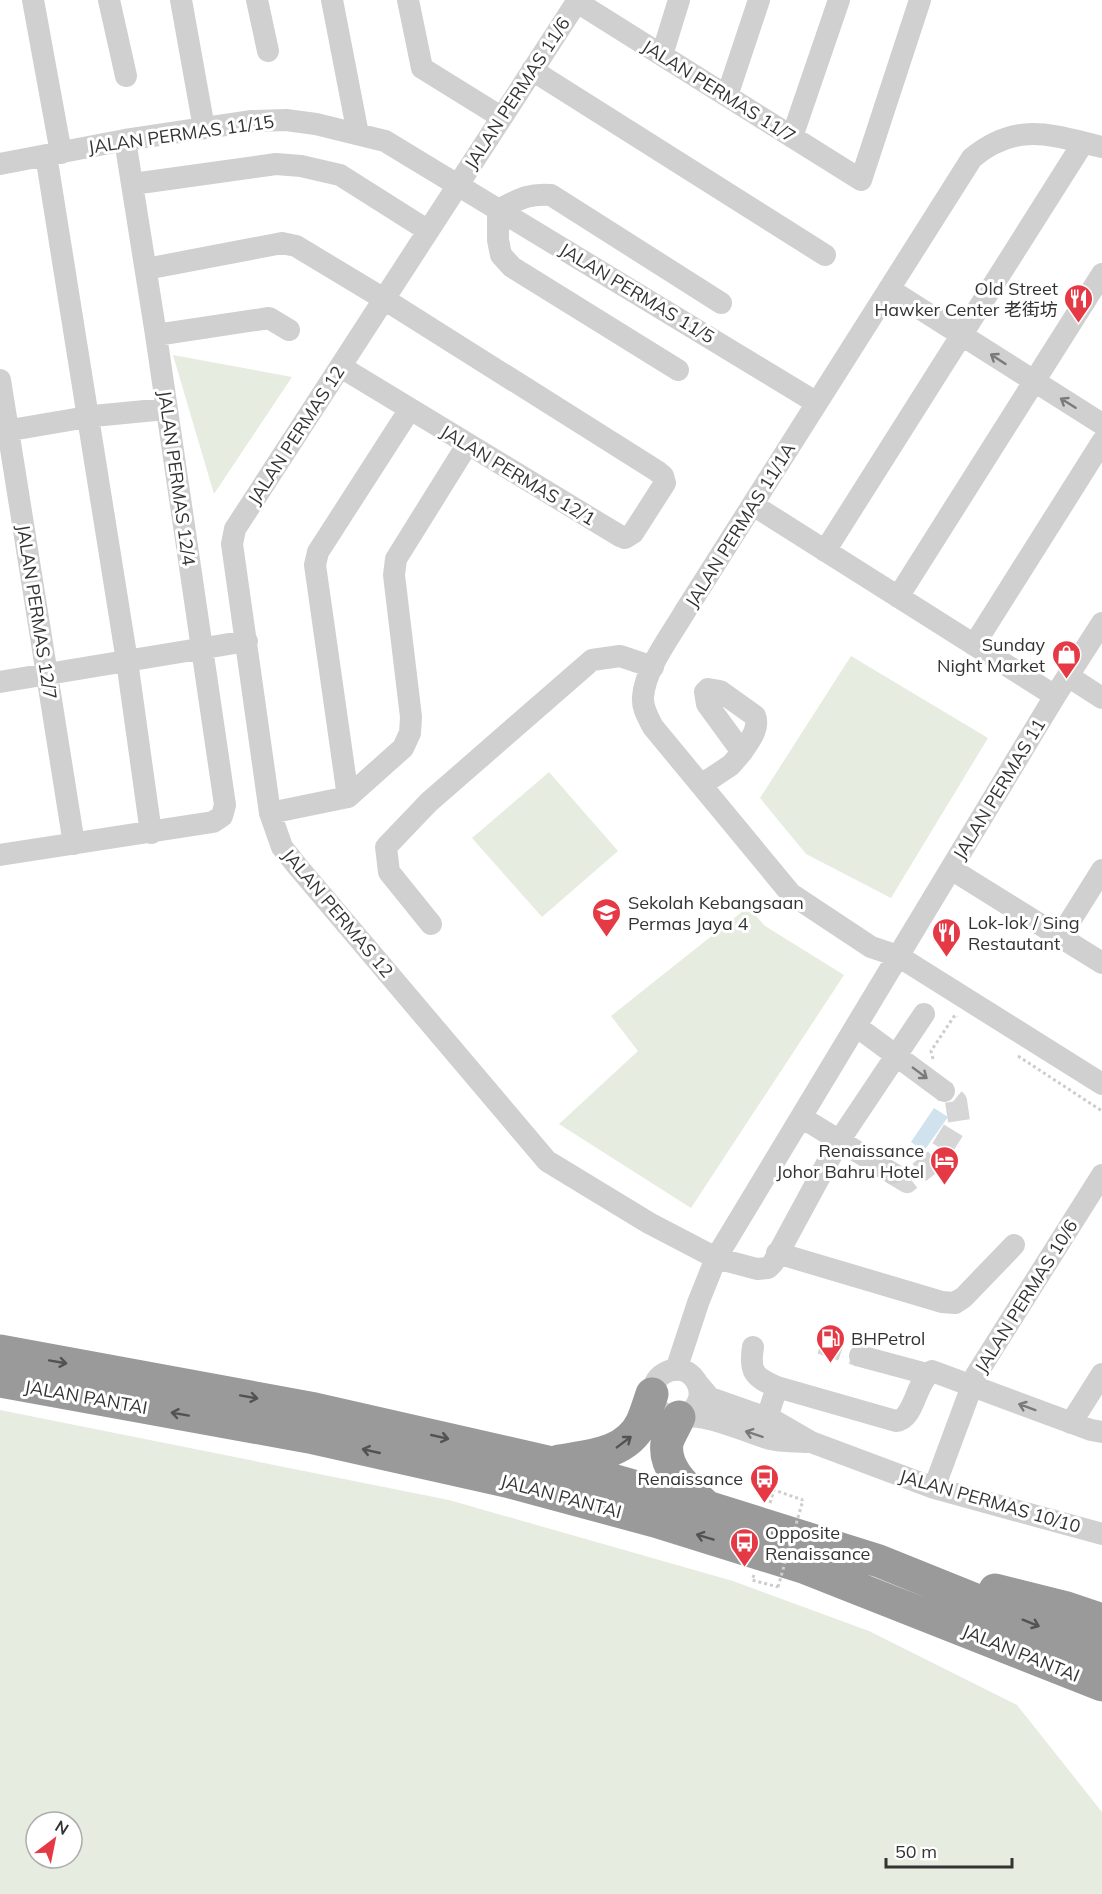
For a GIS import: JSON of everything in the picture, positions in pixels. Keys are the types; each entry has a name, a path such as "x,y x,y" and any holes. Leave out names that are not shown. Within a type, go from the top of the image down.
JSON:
{"highway":[{"name":"JALAN PANTAI","path":"0,1351 315,1409 548,1462 708,1507 879,1561 1102,1652"},
{"name":"JALAN PANTAI","path":"0,1381 309,1437 510,1482 656,1521 803,1567 1102,1685"},
{"path":"548,1462 603,1454 626,1443 641,1424 652,1394"},
{"path":"683,1416 668,1443 669,1462 681,1483 708,1507"},
{"path":"879,1561 1067,1608 1102,1620"},
{"path":"841,1581 1102,1704"}],"street":[{"path":"0,855 151,833 87,417 33,0"},
{"path":"109,0 126,76"},
{"path":"181,0 204,128"},
{"path":"257,0 268,51"},
{"path":"332,0 358,134"},
{"path":"408,0 422,68 501,117"},
{"path":"662,55 679,0"},
{"path":"727,96 759,0"},
{"path":"792,137 839,0"},
{"name":"JALAN PERMAS 11/7","path":"577,1 861,180 920,0"},
{"name":"JALAN PERMAS 11/6","path":"456,186 577,1"},
{"path":"532,70 825,255"},
{"name":"JALAN PERMAS 11/15","path":"0,164 125,140 252,121 286,120 316,124 385,141 456,186"},
{"name":"JALAN PERMAS 11/1A","path":"1093,145 1030,133 1014,135 985,147 972,158 684,613 646,681 643,698 645,713 653,727 791,894 871,947 898,956 1102,1084"},
{"name":"JALAN PERMAS 12/4","path":"125,140 225,805 222,816 213,822 151,833"},
{"path":"825,551 962,336 1093,145"},
{"path":"133,184 276,164 301,166 340,176 427,231"},
{"name":"JALAN PERMAS 11/5","path":"456,186 817,403"},
{"name":"JALAN PERMAS 12","path":"456,186 235,529 232,544 270,813 282,847 297,867 546,1161 649,1223 716,1257 757,1269 768,1268 777,1253"},
{"path":"678,370 512,267 501,255 498,240 498,210 524,197 536,194 551,195 721,303"},
{"path":"146,270 282,243 296,246 384,299"},
{"path":"898,597 1102,274"},
{"path":"889,289 1102,424"},
{"name":"JALAN PERMAS 12/1","path":"341,367 467,445 626,538 639,525 665,483 663,476 384,299"},
{"path":"156,335 269,318 289,330"},
{"name":"JALAN PERMAS 12/7","path":"0,380 4,432 74,844"},
{"path":"4,432 87,417 166,409"},
{"path":"348,797 315,565 318,552 410,409"},
{"path":"974,645 1102,442"},
{"path":"270,813 348,797 403,748 410,733 411,717 394,575 396,559 467,445"},
{"path":"753,505 1055,696"},
{"name":"JALAN PERMAS 11","path":"716,1257 1055,696 1102,623"},
{"path":"0,682 247,641"},
{"path":"431,924 389,872 386,847 429,802 592,660 620,656 653,667"},
{"path":"1068,676 1102,698"},
{"path":"701,785 731,765 742,752"},
{"path":"951,869 1102,963"},
{"path":"1060,937 1102,870"},
{"path":"924,1014 839,1141 777,1253 942,1302 955,1303 964,1297 1014,1245"},
{"path":"856,1026 944,1091"},
{"path":"801,1117 892,1173"},
{"name":"JALAN PERMAS 10/6","path":"934,1488 976,1375 1094,1204 1102,1175"},
{"path":"676,1370 716,1257"},
{"path":"753,1347 750,1363 756,1377 777,1387 896,1421 905,1417 927,1374 932,1371 1071,1423 1102,1432"},
{"path":"860,1356 927,1374"},
{"path":"676,1370 690,1374 699,1385 700,1399 692,1412 683,1416 664,1414 658,1409 652,1394 653,1387 662,1375 676,1370"},
{"path":"1071,1423 1102,1374"},
{"name":"JALAN PERMAS 10/10","path":"699,1385 710,1398 767,1418 811,1442 934,1488 1102,1534"},
{"path":"767,1418 777,1387"},
{"name":"JALAN PERMAS 10/10","path":"683,1416 705,1418 773,1440 811,1442"}],"path":[{"path":"944,1091 931,1051 955,1016 965,1022"},
{"path":"1014,1054 1102,1111"},
{"path":"777,1587 803,1500"}],"shaded area":[{"path":"173,355 292,377 214,494"},
{"path":"851,656 988,738 891,898 806,854 760,798"},
{"path":"549,772 618,851 542,917 472,838"},
{"path":"748,907 765,926 844,975 691,1208 559,1124 638,1051 611,1016"},
{"path":"0,1410 449,1500 733,1581 869,1631 1017,1705 1102,1812 1102,1894 0,1894"}],"water":[{"path":"934,1108 948,1117 924,1151 911,1142"}],"tunnel":[{"path":"892,1173 907,1182 935,1160 959,1121 956,1101 944,1091"},
{"path":"821,1343 860,1356"}],"place":[{"name":"Old Street Hawker Center 老街坊","path":"1079,324"},
{"name":"Sunday Night Market","path":"1066,680"},
{"name":"Sekolah Kebangsaan Permas Jaya 4","path":"607,938"},
{"name":"Lok-lok / Sing Restautant","path":"947,958"},
{"name":"Renaissance Johor Bahru Hotel","path":"945,1186"},
{"name":"BHPetrol","path":"830,1364"},
{"name":"Renaissance","path":"764,1504"},
{"name":"Opposite Renaissance","path":"744,1568"}]}
